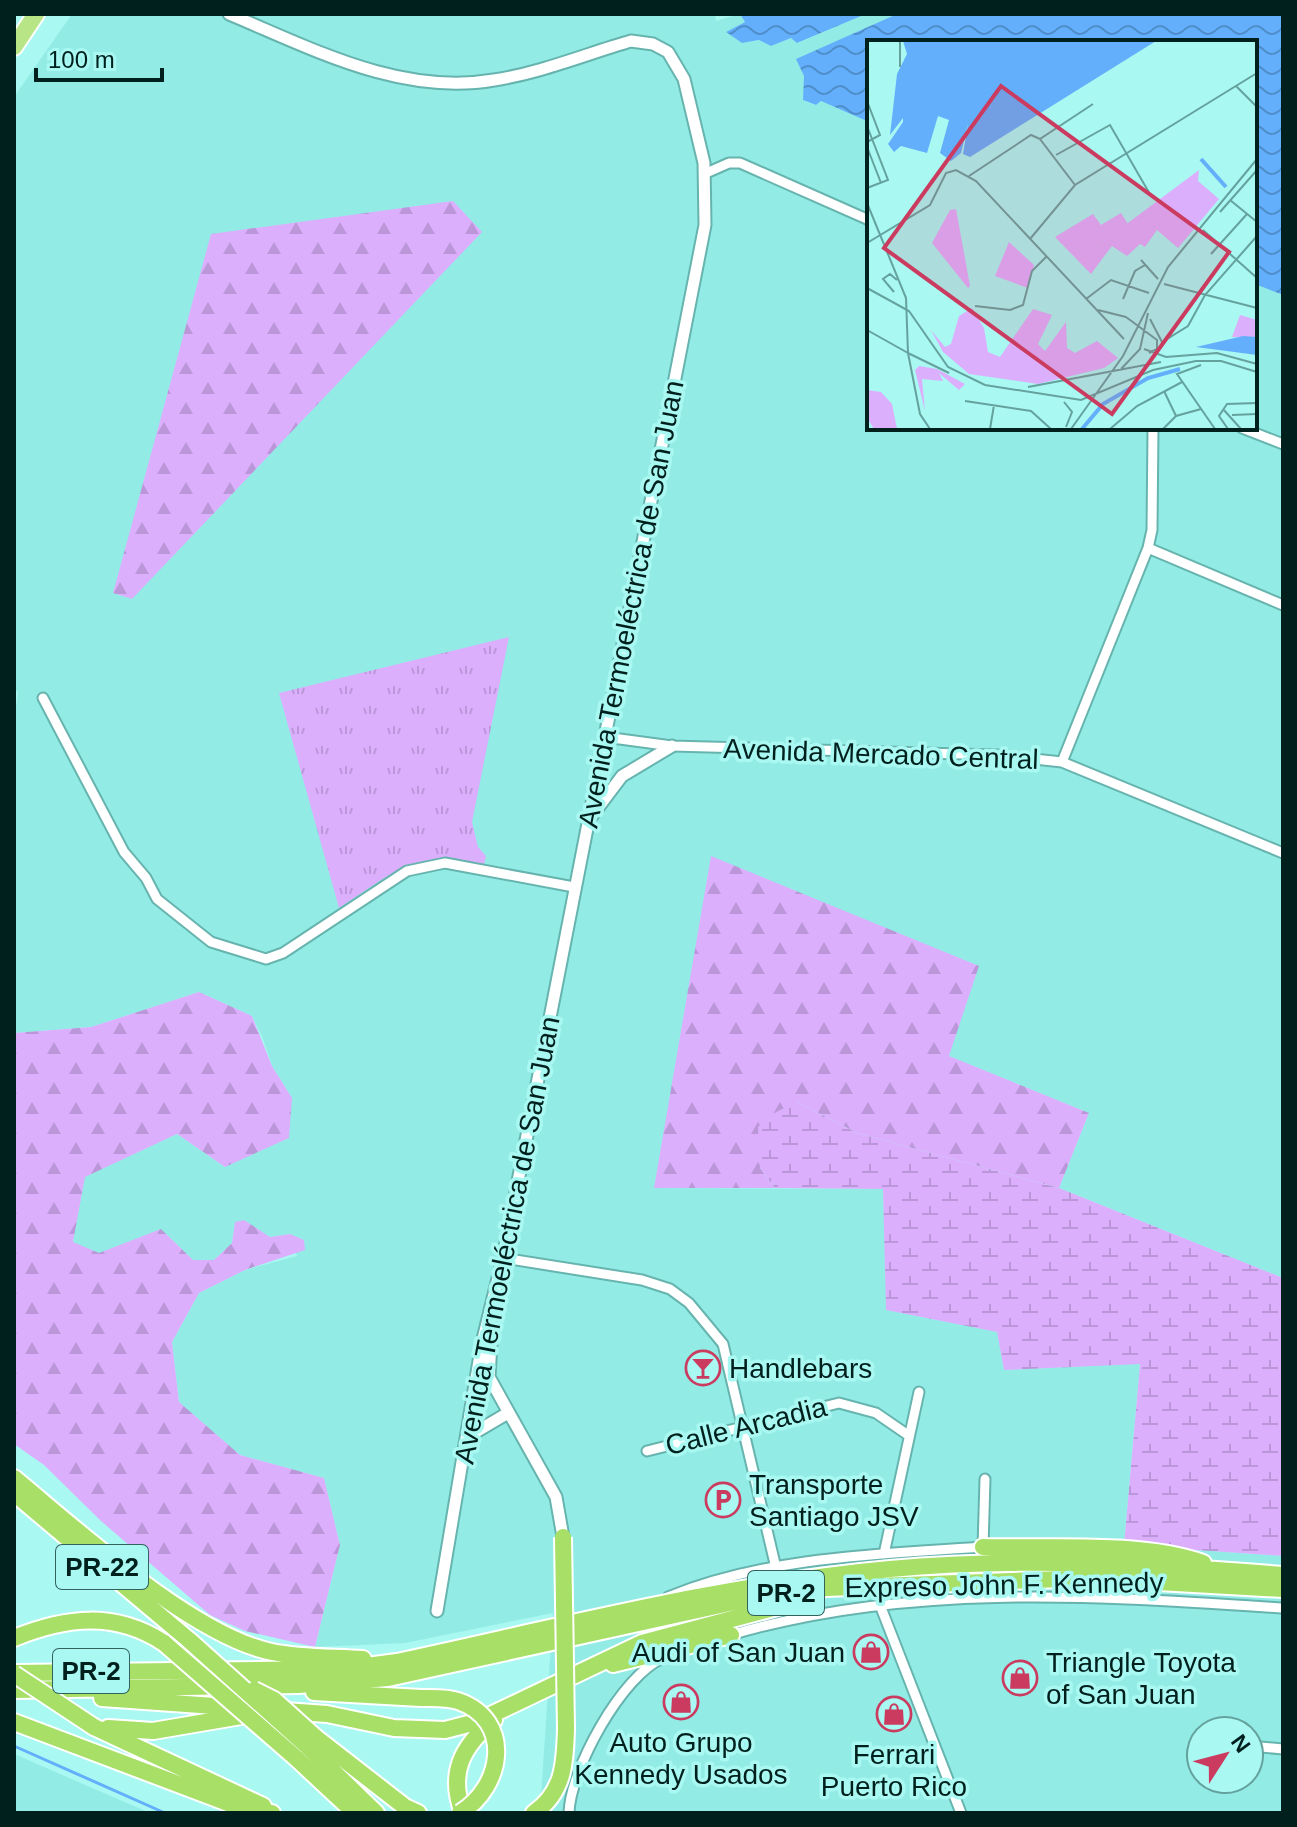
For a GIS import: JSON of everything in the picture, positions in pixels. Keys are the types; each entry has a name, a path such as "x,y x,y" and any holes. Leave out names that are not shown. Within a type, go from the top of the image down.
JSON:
{"highway":[{"path":"14,47 36,14"},
{"path":"14,1478 87,1539 222,1634 272,1652 397,1662"},
{"name":"PR-22","path":"14,1493 235,1680 376,1813"},
{"path":"534,1813 547,1803 560,1782 565,1765 563,1537"},
{"path":"983,1547 1131,1551 1184,1556 1223,1570"},
{"name":"Expreso John F. Kennedy","path":"14,1673 344,1669 397,1662 790,1581 906,1568 984,1563 1075,1563 1283,1575"},
{"name":"Expreso John F. Kennedy","path":"14,1690 298,1685 388,1678 519,1652 734,1602 826,1588 1088,1578 1283,1589"},
{"path":"83,1690 107,1700 327,1714 394,1728 431,1731 476,1722 642,1643 812,1598 826,1588"},
{"path":"14,1638 70,1621 108,1620 140,1629 164,1643 306,1747 418,1813"},
{"path":"588,1668 731,1635"},
{"path":"14,1673 94,1727 275,1813"},
{"path":"298,1685 319,1694 458,1701 481,1714 492,1731 497,1757 493,1780 484,1794 462,1813 455,1778 462,1755 480,1732 511,1706"},
{"path":"94,1727 153,1731 274,1710"},
{"path":"14,1722 236,1806 275,1813"},
{"path":"306,1747 355,1813"},
{"path":"462,1755 461,1788 479,1813"}],"street":[{"name":"Avenida Termoeléctrica de San Juan","path":"229,14 401,80 448,84 495,80 631,41 653,44 668,52 684,79 704,174 705,225 503,1258 482,1343 469,1436 437,1611"},
{"path":"704,174 729,163 740,163 867,219"},
{"path":"1062,762 1148,548 1152,530 1153,430"},
{"path":"1247,430 1283,444"},
{"path":"1148,548 1283,605"},
{"path":"43,698 124,852 146,878 157,899 211,942 232,951 266,959 274,956 407,871 445,863 574,887"},
{"name":"Avenida Mercado Central","path":"605,737 672,746 997,755 1062,762 1283,853"},
{"path":"587,824 606,792 622,776 672,746"},
{"path":"503,1258 642,1280 670,1289 689,1303 723,1344 776,1568"},
{"path":"493,1305 489,1377 542,1467 556,1497 563,1537"},
{"path":"884,1554 919,1392"},
{"name":"Calle Arcadia","path":"647,1451 839,1403 876,1413 908,1435"},
{"path":"469,1436 508,1413"},
{"path":"633,1612 696,1586 776,1568 884,1554 983,1547 985,1479"},
{"path":"569,1813 570,1797 584,1764 632,1680 658,1660 798,1615 880,1605 1090,1597 1283,1608"},
{"path":"880,1605 961,1813"}],"shaded area":[{"path":"72,14 715,14 716,21 740,14 745,22 727,32 742,43 760,40 771,46 791,38 798,43 866,14 897,14 797,59 804,76 806,102 816,105 821,101 867,121 867,430 1257,430 1257,285 1283,295 1283,1278 1059,1188 1089,1113 948,1056 978,966 654,1188 883,1189 887,1310 998,1332 1004,1370 1140,1363 1124,1545 1283,1556 1283,1813 540,1813 553,1613 405,1643 315,1647 340,1545 324,1478 240,1455 179,1402 172,1342 199,1293 245,1270 297,1256 290,1234 270,1237 235,1222 232,1243 214,1260 193,1260 161,1229 98,1254 73,1242 84,1177 177,1134 225,1167 292,1098 272,1066 252,1016 199,992 91,1027 14,1033 14,721 18,693 14,687 14,97"},
{"path":"14,1754 150,1813 14,1813"}],"green space":[{"path":"453,201 482,232 132,599 113,593 211,234"},
{"path":"509,637 472,822 478,847 486,856 484,865 439,860 421,862 391,874 339,908 279,693"},
{"path":"711,856 979,966 949,1056 1089,1113 1059,1188 857,1133 797,1102 760,1168 775,1188 654,1188"},
{"path":"199,992 252,1016 272,1066 292,1098 289,1138 225,1167 177,1134 85,1177 73,1242 99,1253 161,1229 193,1260 214,1260 232,1243 235,1222 244,1220 270,1237 290,1234 304,1240 305,1250 245,1270 199,1293 172,1342 179,1402 240,1455 324,1478 340,1545 315,1647 245,1631 210,1615 101,1521 44,1465 14,1444 14,1033 91,1027"},
{"path":"797,1102 857,1133 1059,1188 1283,1278 1283,1556 1124,1545 1140,1364 1004,1370 997,1332 886,1310 883,1189 775,1188 760,1168 758,1127 770,1115"}],"water":[{"path":"740,14 866,14 797,43 791,38 771,46 759,40 742,43 726,32 745,22"},
{"path":"897,14 1283,14 1283,295 1257,285 1257,40 867,40 867,121 821,101 816,105 803,100 804,76 796,59"}],"waterway":[{"path":"14,1746 165,1813"}],"place":[{"name":"Handlebars","path":"703,1368"},
{"name":"Transporte Santiago JSV","path":"723,1500"},
{"name":"Audi of San Juan","path":"871,1652"},
{"name":"Triangle Toyota of San Juan","path":"1020,1678"},
{"name":"Auto Grupo Kennedy Usados","path":"681,1702"},
{"name":"Ferrari Puerto Rico","path":"894,1714"}]}
